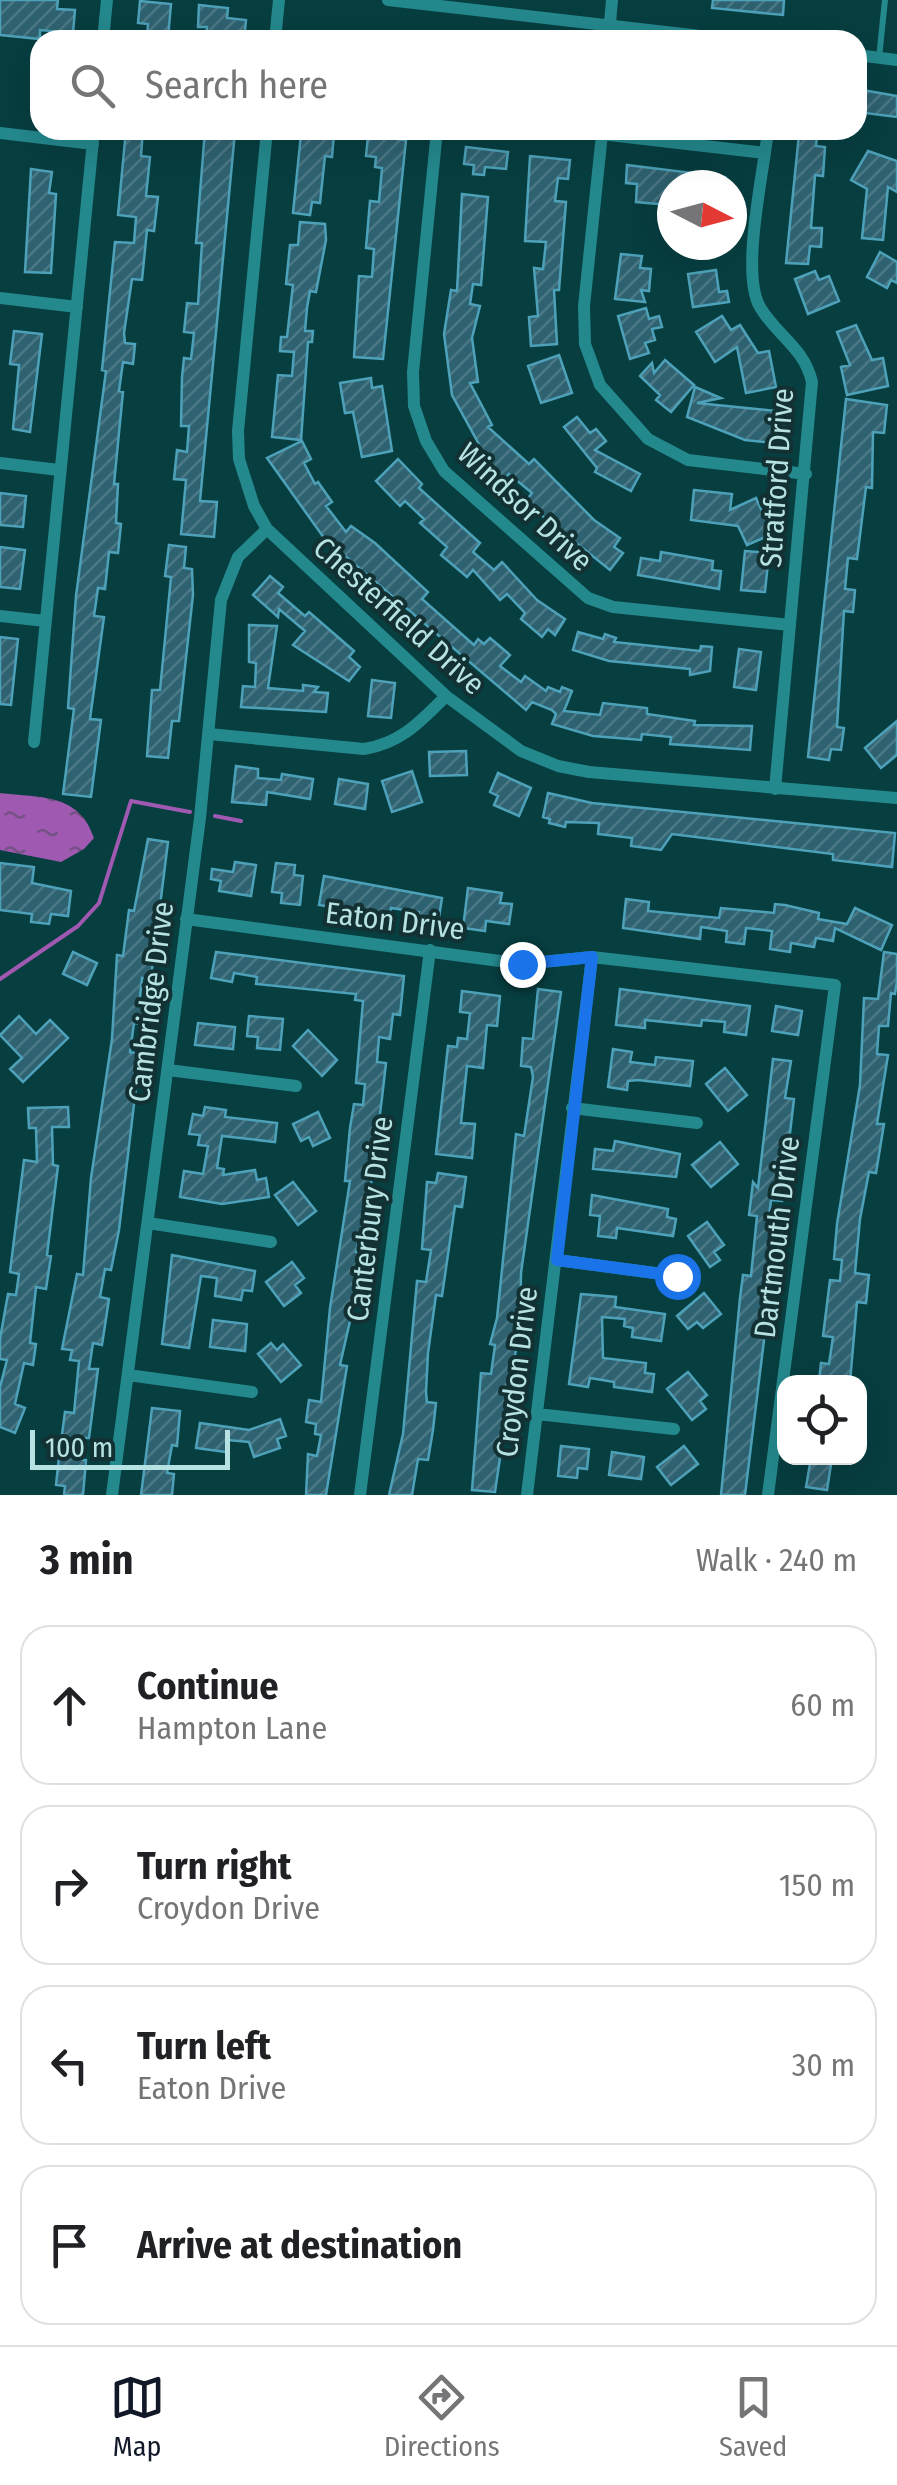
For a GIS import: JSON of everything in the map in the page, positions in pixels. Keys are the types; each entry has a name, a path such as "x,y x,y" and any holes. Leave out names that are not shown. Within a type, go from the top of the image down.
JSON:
{"street":[{"path":"104,30 107,0"},
{"path":"276,30 279,0"},
{"path":"388,0 666,30"},
{"path":"610,22 612,0"},
{"path":"867,56 897,60"},
{"path":"0,134 30,135"},
{"path":"34,742 94,140"},
{"name":"Chesterfield Drive","path":"266,140 238,430 245,484 267,529 446,696 508,742 558,766 897,798"},
{"name":"Windsor Drive","path":"436,140 412,372 414,406 426,441 444,471 588,598 613,607 790,624"},
{"path":"601,140 584,306 585,344 600,385 648,439 688,460 806,474"},
{"path":"654,140 766,153"},
{"name":"Stratford Drive","path":"767,140 754,288 757,302 797,348 809,371 806,474 775,789"},
{"path":"0,298 77,307"},
{"path":"0,463 59,470"},
{"name":"Cambridge Drive","path":"112,1495 168,1070 226,577 238,557 267,529"},
{"path":"0,616 45,620"},
{"path":"209,734 364,749 386,746 406,735 446,696"},
{"name":"Eaton Drive","path":"186,919 522,964 592,957 835,985"},
{"name":"Canterbury Drive","path":"360,1495 430,950"},
{"name":"Croydon Drive","path":"526,1495 592,957"},
{"name":"Dartmouth Drive","path":"768,1495 835,985"},
{"path":"168,1070 296,1086"},
{"path":"572,1108 697,1123"},
{"path":"148,1223 271,1242"},
{"path":"557,1260 677,1276"},
{"path":"128,1375 252,1392"},
{"path":"537,1414 674,1429"}],"lane":[{"path":"880,58 885,1 897,3"}],"water":[{"path":"0,793 57,800 68,805 87,823 94,838 84,849 61,862 0,850"}],"building":[{"path":"0,0 58,0 57,9 75,10 73,30 30,30 30,38 0,35"},
{"path":"713,0 784,0 783,15 712,8"},
{"path":"140,1 171,4 169,30 148,30 148,24 138,23"},
{"path":"199,5 228,8 227,18 246,20 245,30 198,27"},
{"path":"867,91 897,96 897,117 867,113"},
{"path":"125,140 142,140 141,156 150,157 146,196 158,197 154,231 147,230 142,280 132,279 124,333 125,343 135,344 133,364 123,362 119,391 123,392 114,484 118,484 116,523 121,524 118,553 109,552 105,589 98,588 94,616 104,617 90,719 101,720 91,797 63,794 74,709 68,708 76,596 106,371 102,370 115,242 134,243 136,217 118,215"},
{"path":"204,140 234,140 200,501 217,502 214,537 181,534 186,480 174,479 177,450 187,452 189,426 181,426 182,377 184,358 191,359 194,333 184,332 187,303 198,304 202,243 196,243"},
{"path":"300,140 333,140 332,157 325,156 320,203 312,202 310,215 293,213"},
{"path":"368,140 406,140 383,359 354,357 359,276 372,277 374,249 366,248 370,201 379,202 382,168 375,167 376,157 366,156"},
{"path":"798,140 817,140 816,146 825,147 823,176 815,175 811,228 822,228 821,247 810,246 808,264 786,263"},
{"path":"466,147 508,152 506,169 485,167 484,175 473,174 474,165 464,164"},
{"path":"868,151 897,161 897,192 888,187 883,240 862,238 867,189 851,180"},
{"path":"530,156 570,160 568,179 558,178 555,201 566,202 559,290 554,290 557,344 531,346 529,317 538,316 534,268 543,269 546,242 525,241"},
{"path":"627,165 668,170 657,170 657,204 636,202 637,184 626,183"},
{"path":"31,169 52,172 49,193 56,194 51,273 25,272"},
{"path":"462,194 488,197 481,285 473,284 470,304 480,306 472,338 478,382 470,383 492,425 488,427 529,464 534,459 594,520 620,538 614,547 623,553 610,570 525,502 532,493 509,474 504,480 476,453 481,448 452,395 444,334 451,290 457,291"},
{"path":"300,222 325,224 326,240 316,292 310,291 307,308 305,331 313,331 312,342 308,342 301,440 272,437 278,375 292,376 294,352 280,351 281,337 287,337 293,285 286,284 290,245 298,245"},
{"path":"880,252 897,262 897,283 891,280 887,288 867,277"},
{"path":"621,254 642,256 640,268 651,269 649,291 641,290 645,302 615,299"},
{"path":"716,270 719,292 727,291 729,302 693,307 688,274"},
{"path":"815,271 819,280 829,276 839,301 808,314 795,279"},
{"path":"646,308 649,319 659,316 662,327 652,329 655,340 645,343 649,353 630,359 618,316"},
{"path":"722,316 731,330 740,325 758,353 769,351 776,387 746,393 737,347 715,362 696,332"},
{"path":"856,325 872,360 883,358 888,386 847,395 841,367 850,365 837,332"},
{"path":"14,331 42,334 30,432 13,429 19,365 10,364"},
{"path":"559,355 572,393 541,403 528,366"},
{"path":"665,360 694,385 671,412 656,400 660,395 640,376 652,363 654,373"},
{"path":"371,378 372,388 382,386 392,451 362,457 353,412 345,413 340,383"},
{"path":"695,387 721,398 697,403 786,412 782,444 745,440 687,417"},
{"path":"846,399 887,405 884,433 873,432 872,488 866,487 857,559 848,558 845,589 855,590 853,612 844,611 837,727 844,728 841,750 831,749 829,760 808,757"},
{"path":"577,417 590,433 596,429 606,441 595,450 640,474 631,491 595,472 597,468 564,427"},
{"path":"302,441 311,459 304,463 315,484 318,482 332,502 326,506 346,532 351,526 375,543 428,592 422,599 474,645 478,639 484,644 490,638 510,655 500,666 521,682 525,676 546,691 548,687 560,692 562,687 572,691 564,711 600,715 603,703 647,708 647,714 695,721 694,725 752,726 750,750 670,744 671,737 642,734 641,740 593,736 552,724 556,714 532,702 526,710 324,538 267,458"},
{"path":"398,459 422,484 419,488 480,543 473,552 494,570 502,562 537,600 565,619 555,635 548,629 542,637 521,619 525,613 507,594 500,600 473,570 467,577 441,555 447,547 420,523 424,519 405,501 400,506 376,481"},
{"path":"694,490 732,494 730,510 756,498 772,534 747,545 738,526 691,520"},
{"path":"0,493 26,496 23,527 0,525"},
{"path":"169,545 186,547 184,568 192,569 193,595 179,721 172,721 168,758 147,756 152,690 160,690 171,577 165,576"},
{"path":"0,547 25,550 20,589 0,587"},
{"path":"745,551 769,553 765,592 741,590"},
{"path":"661,552 713,561 712,570 721,571 719,589 638,575 641,558 660,561"},
{"path":"270,576 283,587 278,593 305,616 309,612 354,651 349,657 360,667 349,681 293,645 305,631 279,609 278,617 253,595"},
{"path":"249,625 277,626 268,688 303,691 303,685 318,687 314,692 328,693 326,712 241,707 243,686 255,687 256,663 249,662"},
{"path":"578,632 603,639 605,634 616,638 614,642 700,651 701,646 712,647 710,671 690,675 690,669 609,661 573,650"},
{"path":"0,637 18,639 11,705 0,704"},
{"path":"739,649 761,652 756,690 734,687"},
{"path":"372,680 395,683 391,718 368,716"},
{"path":"897,721 897,755 881,768 865,748"},
{"path":"466,751 467,775 430,776 429,752"},
{"path":"236,766 258,769 258,778 281,780 282,774 313,779 310,799 267,792 266,805 232,802"},
{"path":"412,771 422,802 392,812 382,781"},
{"path":"498,773 531,788 519,816 494,805 498,796 490,792"},
{"path":"339,779 368,784 365,809 335,804"},
{"path":"548,793 592,803 895,833 892,867 833,860 833,854 672,834 661,850 631,846 632,838 598,834 599,823 566,822 565,827 549,823 550,819 543,817"},
{"path":"148,839 168,842 149,959 153,959 151,979 142,978 139,1006 147,1006 144,1024 134,1023 130,1052 140,1054 119,1230 111,1270 105,1269 100,1297 109,1299 102,1345 93,1343 89,1369 98,1369 89,1438 80,1438 78,1459 86,1460 83,1495 64,1495 65,1486 56,1485 59,1457 65,1412 74,1413 79,1361 70,1360 72,1350 62,1349 77,1274 83,1275 91,1178 112,1039 117,955 123,956 129,910 134,911"},
{"path":"235,862 256,865 251,896 219,891 221,881 211,879 212,869 233,872"},
{"path":"0,863 34,867 32,883 71,891 68,916 51,914 49,924 31,922 32,914 0,910"},
{"path":"276,863 295,865 294,875 303,876 300,905 281,903 282,893 272,892"},
{"path":"324,876 442,898 438,924 418,921 419,912 391,908 389,917 319,905"},
{"path":"468,888 502,893 500,903 512,904 509,924 486,921 485,931 463,928"},
{"path":"626,899 649,902 648,911 719,918 721,908 774,913 775,904 785,905 819,913 818,919 847,924 855,908 892,925 881,950 835,928 833,941 816,938 814,947 791,943 790,952 770,949 772,931 746,928 744,944 726,942 727,931 701,927 700,939 623,928"},
{"path":"73,952 97,963 87,985 63,974"},
{"path":"216,952 404,976 400,1015 393,1014 390,1039 379,1037 377,1062 386,1063 382,1098 371,1184 356,1252 363,1253 360,1277 340,1365 347,1366 326,1495 306,1495 308,1454 317,1456 321,1435 315,1434 316,1424 306,1422 309,1400 321,1402 330,1308 350,1181 345,1181 350,1128 354,1104 363,1105 365,1084 356,1083 363,1001 355,1000 356,994 256,984 257,977 234,973 232,982 211,978"},
{"path":"884,952 897,954 897,981 895,994 891,993 888,1026 879,1026 877,1054 888,1055 877,1124 884,1124 876,1173 869,1172 855,1273 869,1275 866,1303 857,1302 851,1375 820,1375 821,1363 829,1364 833,1337 823,1336 830,1280 840,1281 842,1260 834,1259 860,1085 864,998 878,999"},
{"path":"538,989 561,992 521,1273 520,1322 495,1492 472,1490 481,1373 491,1374 495,1345 490,1344 497,1318 516,1134 524,1136 533,1077 531,1067 521,1066 523,1038 533,1039"},
{"path":"620,989 750,1006 746,1035 724,1032 725,1022 702,1020 701,1026 645,1020 645,1028 616,1025"},
{"path":"462,991 500,996 497,1026 487,1025 483,1068 467,1066 461,1123 475,1124 472,1158 436,1154 448,1046 457,1047 458,1038 467,1039 470,1013 460,1012"},
{"path":"776,1006 802,1011 798,1035 772,1031"},
{"path":"19,1016 36,1034 50,1020 68,1038 23,1082 10,1069 22,1058 0,1035"},
{"path":"249,1016 283,1019 280,1050 257,1048 258,1037 247,1036"},
{"path":"198,1023 235,1027 233,1049 195,1045"},
{"path":"308,1030 337,1060 322,1076 293,1046"},
{"path":"613,1049 632,1052 630,1062 655,1065 656,1057 693,1061 690,1086 638,1080 628,1081 627,1090 608,1087"},
{"path":"773,1059 791,1061 785,1098 794,1099 782,1201 771,1200 768,1225 778,1226 745,1495 721,1495 740,1298 743,1275 751,1276 757,1216 749,1215 753,1182 758,1188"},
{"path":"725,1068 747,1095 728,1111 706,1084"},
{"path":"68,1107 69,1127 52,1127 53,1165 58,1166 47,1255 51,1256 46,1289 36,1287 30,1343 36,1344 33,1365 24,1363 15,1404 25,1408 15,1433 0,1427 0,1387 7,1360 0,1359 0,1339 8,1294 16,1295 19,1274 10,1272 24,1160 37,1162 36,1128 29,1128 28,1108"},
{"path":"205,1107 226,1110 225,1117 277,1123 275,1142 222,1136 217,1168 224,1169 223,1175 255,1170 257,1180 266,1178 269,1197 222,1204 180,1197 184,1171 203,1174 208,1146 198,1145 200,1135 189,1134 193,1114 203,1116"},
{"path":"318,1112 330,1138 313,1146 309,1137 301,1141 293,1124"},
{"path":"615,1141 680,1154 676,1177 593,1169 595,1149 613,1151"},
{"path":"720,1142 738,1164 711,1187 692,1165"},
{"path":"438,1173 466,1177 462,1207 455,1206 442,1296 436,1295 428,1353 427,1402 436,1403 433,1430 428,1460 418,1459 412,1495 389,1495 403,1434 417,1281 426,1282 431,1250 422,1249 427,1182 436,1183"},
{"path":"293,1182 316,1211 298,1225 275,1195"},
{"path":"592,1195 668,1209 667,1217 676,1219 673,1236 617,1228 616,1238 598,1236 600,1216 590,1215"},
{"path":"707,1222 724,1245 714,1252 720,1260 710,1267 688,1236"},
{"path":"172,1255 255,1271 252,1291 243,1290 241,1300 215,1296 217,1278 201,1276 189,1348 162,1344"},
{"path":"292,1262 304,1278 295,1285 301,1293 284,1306 266,1282"},
{"path":"704,1293 721,1314 703,1328 697,1322 688,1329 677,1316"},
{"path":"581,1294 616,1297 615,1307 665,1314 661,1341 632,1337 633,1328 624,1326 625,1319 602,1317 603,1358 646,1363 645,1373 654,1374 652,1392 614,1387 614,1382 590,1378 588,1387 569,1384"},
{"path":"213,1320 247,1324 245,1351 210,1347"},
{"path":"271,1343 277,1350 283,1344 301,1365 281,1382 258,1354"},
{"path":"688,1372 707,1395 700,1401 706,1409 692,1420 667,1389"},
{"path":"152,1408 180,1411 177,1446 172,1445 167,1473 174,1474 172,1495 141,1495"},
{"path":"280,1419 286,1436 277,1439 280,1448 254,1457 249,1442 228,1440 226,1452 196,1448 200,1423 249,1430"},
{"path":"561,1446 589,1449 587,1469 578,1468 577,1478 558,1476"},
{"path":"684,1446 698,1464 671,1485 657,1467"},
{"path":"612,1452 644,1457 641,1479 609,1475"},
{"path":"810,1465 831,1465 827,1490 806,1487"}],"waterway":[{"path":"0,979 78,926 99,903 131,801 190,812"},
{"path":"215,816 241,821"}],"route":[{"path":"522,964 592,957 557,1260 677,1276"}]}
